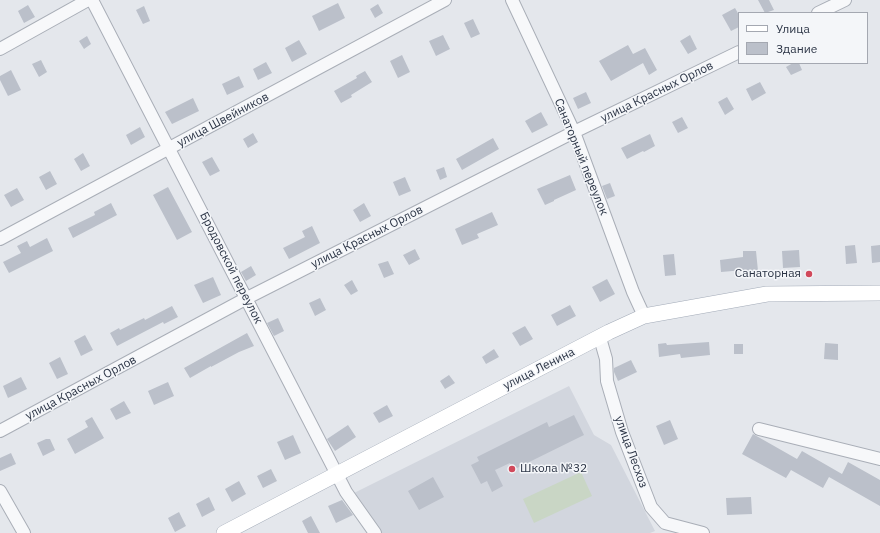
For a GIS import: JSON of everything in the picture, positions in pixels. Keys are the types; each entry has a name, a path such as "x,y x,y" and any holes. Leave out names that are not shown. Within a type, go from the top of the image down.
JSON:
{"main road":[{"name":"улица Ленина","path":"224,533 337,473 644,316 767,294 880,293"}],"street":[{"path":"0,49 88,0"},
{"name":"Бродовской переулок","path":"92,0 346,492 375,533"},
{"name":"улица Швейников","path":"0,239 444,0"},
{"name":"Санаторный переулок","path":"512,0 574,132 633,292 644,316"},
{"path":"820,12 845,0"},
{"name":"улица Красных Орлов","path":"0,431 247,298 574,132 738,52"},
{"name":"улица Лесхоз","path":"600,338 606,359 607,381 622,432 651,507 665,523 703,533"},
{"path":"759,429 880,459"},
{"path":"0,491 24,533"}],"shaded area":[{"name":"Школа №32","path":"569,386 594,435 611,445 655,531 650,533 382,533 354,493"}],"green space":[{"path":"581,472 592,496 534,523 523,499"}],"building":[{"path":"758,0 769,0 774,10 764,12"},
{"path":"338,3 345,18 319,31 312,16"},
{"path":"378,4 383,13 375,18 370,9"},
{"path":"28,5 35,17 24,23 18,11"},
{"path":"144,6 150,21 143,24 136,10"},
{"path":"735,8 738,13 738,28 731,31 722,15"},
{"path":"473,19 480,34 471,38 464,23"},
{"path":"443,35 450,49 436,56 429,41"},
{"path":"690,35 697,49 688,54 680,41"},
{"path":"87,36 91,44 84,49 79,41"},
{"path":"299,40 307,54 292,62 285,48"},
{"path":"628,45 633,54 645,48 657,70 649,75 643,63 611,81 599,61"},
{"path":"402,55 410,72 398,78 390,61"},
{"path":"41,60 47,72 39,77 32,64"},
{"path":"266,62 272,73 258,80 253,69"},
{"path":"791,64 799,64 802,70 791,75 786,67"},
{"path":"11,70 21,90 8,96 0,80 0,76"},
{"path":"365,71 372,82 351,95 352,97 341,103 334,91 357,78 356,76"},
{"path":"239,76 244,87 227,95 222,84"},
{"path":"760,82 766,93 752,101 746,89"},
{"path":"586,92 591,103 578,109 573,98"},
{"path":"727,97 734,109 725,115 718,102"},
{"path":"193,98 199,111 172,124 165,112"},
{"path":"541,112 548,125 532,133 525,121"},
{"path":"682,117 688,128 678,133 672,122"},
{"path":"140,127 145,137 131,145 126,135"},
{"path":"253,133 258,142 248,148 243,139"},
{"path":"650,134 655,146 627,159 621,148"},
{"path":"493,138 499,149 462,170 456,159"},
{"path":"83,153 90,166 81,171 74,159"},
{"path":"212,157 220,171 210,176 202,162"},
{"path":"444,167 447,177 440,180 436,170"},
{"path":"50,171 57,184 46,190 39,177"},
{"path":"570,175 576,190 545,205 537,189"},
{"path":"405,177 411,191 399,196 393,182"},
{"path":"610,183 615,196 607,199 602,186"},
{"path":"168,187 192,232 177,240 153,195"},
{"path":"17,188 24,200 11,207 4,195"},
{"path":"111,203 117,215 73,238 68,228 95,215 94,212"},
{"path":"364,203 371,216 360,222 353,210"},
{"path":"492,212 498,225 477,234 479,238 462,245 455,229"},
{"path":"312,226 320,243 289,259 283,248 305,237 302,231"},
{"path":"47,238 53,251 9,273 3,262 21,253 17,246 27,241 30,247"},
{"path":"855,245 857,263 846,264 845,246"},
{"path":"880,245 880,262 872,263 871,246"},
{"path":"415,249 420,259 409,265 403,255"},
{"path":"799,250 800,267 783,268 782,251"},
{"path":"743,251 756,251 758,271 744,272 744,270 721,272 720,260 743,257"},
{"path":"674,254 676,275 665,276 663,255"},
{"path":"388,261 394,274 384,278 378,264"},
{"path":"251,266 256,275 246,281 241,272"},
{"path":"213,277 221,295 203,303 194,285"},
{"path":"607,279 615,294 600,302 592,287"},
{"path":"352,280 358,291 351,295 344,285"},
{"path":"320,298 326,310 315,316 309,303"},
{"path":"570,305 576,316 557,326 551,315"},
{"path":"172,306 178,317 164,324 163,322 117,346 110,333 119,328 120,330 144,318 145,320"},
{"path":"278,318 284,331 274,336 267,323"},
{"path":"525,326 533,339 520,346 512,333"},
{"path":"247,333 254,346 211,366 190,378 184,368"},
{"path":"85,335 93,350 81,356 74,341"},
{"path":"709,342 710,355 681,358 680,354 659,357 658,344 666,343 667,345"},
{"path":"825,343 838,344 838,360 824,359"},
{"path":"734,344 743,344 743,354 734,354"},
{"path":"494,349 499,357 486,364 482,357"},
{"path":"60,357 68,374 57,379 49,363"},
{"path":"631,360 637,372 618,381 614,368"},
{"path":"449,375 455,383 445,389 440,381"},
{"path":"21,377 27,389 8,398 3,386"},
{"path":"168,382 174,396 154,405 148,391"},
{"path":"124,401 131,413 116,420 110,409"},
{"path":"387,405 393,416 379,423 373,413"},
{"path":"574,415 584,435 513,470 510,463 495,470 503,486 492,492 487,481 481,484 471,465 479,461 477,457 547,422 549,427"},
{"path":"92,417 104,438 75,454 67,439 88,427 85,421"},
{"path":"670,420 678,439 664,445 656,426"},
{"path":"348,425 356,437 335,451 327,439"},
{"path":"753,434 797,459 802,451 842,474 848,462 880,480 880,506 829,477 823,488 791,470 786,478 742,454"},
{"path":"293,435 301,453 285,460 277,442"},
{"path":"50,439 55,450 43,456 37,443"},
{"path":"11,453 16,464 0,471 0,458"},
{"path":"271,469 277,481 263,488 257,476"},
{"path":"433,477 444,497 419,510 408,491"},
{"path":"239,481 246,494 232,502 225,489"},
{"path":"209,497 215,510 202,517 196,504"},
{"path":"751,497 752,514 727,515 726,498"},
{"path":"342,500 353,515 336,523 328,506"},
{"path":"179,512 186,526 175,532 168,518"},
{"path":"311,516 320,533 308,533 302,521"}],"place":[{"name":"Санаторная","path":"809,274"},
{"name":"Школа №32","path":"512,469"}]}
